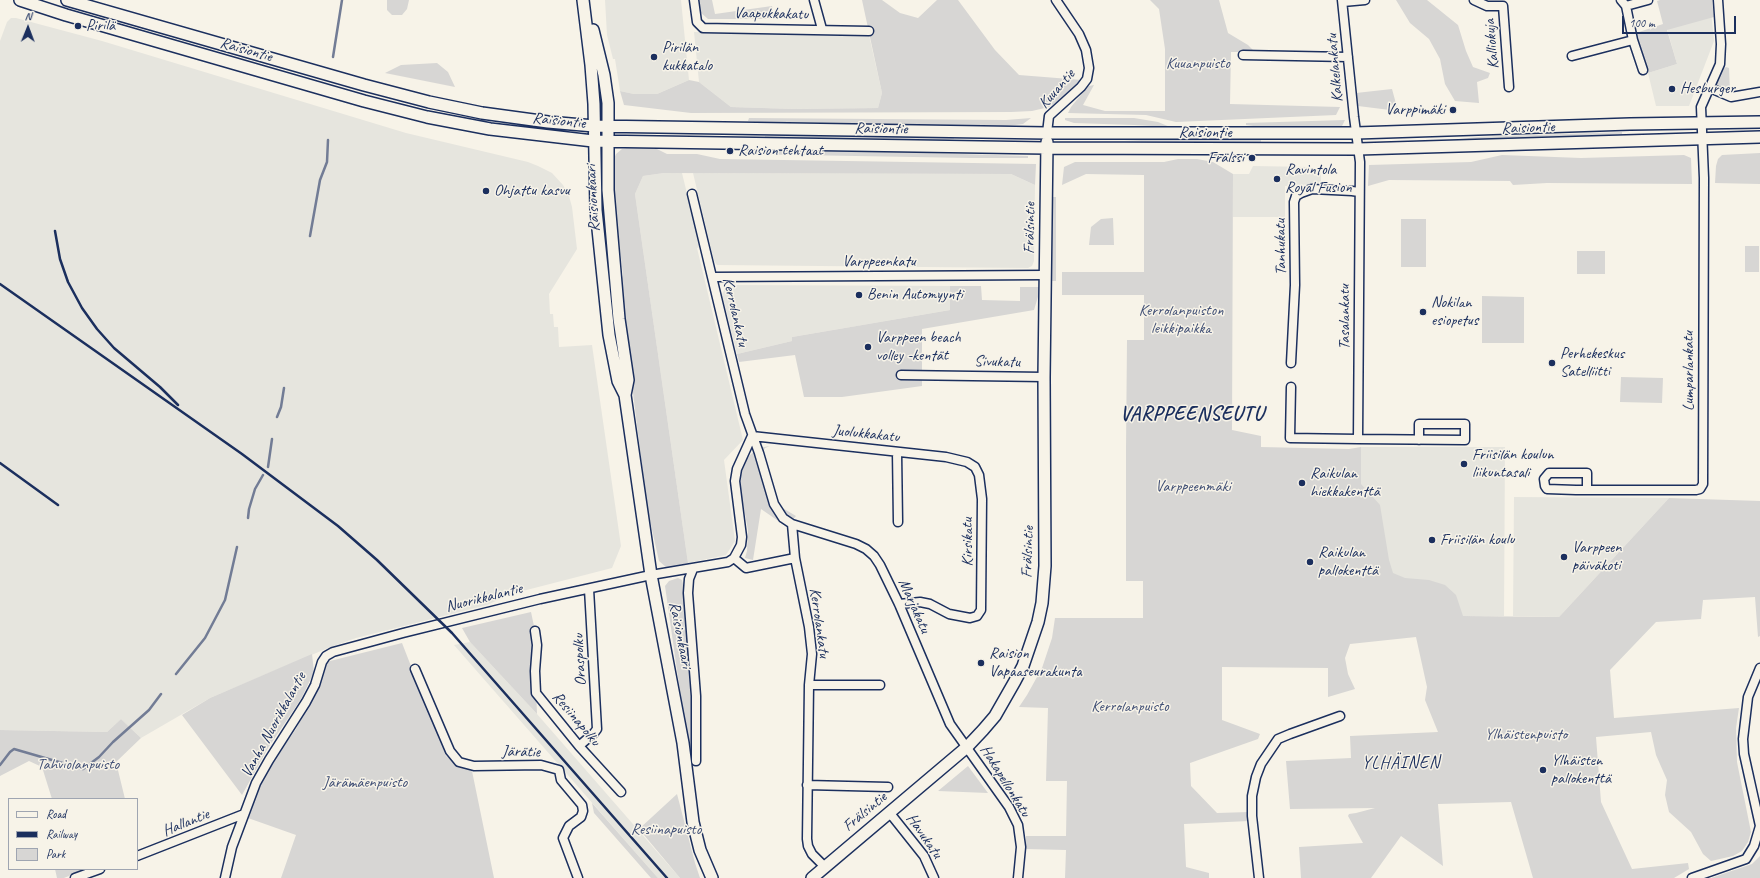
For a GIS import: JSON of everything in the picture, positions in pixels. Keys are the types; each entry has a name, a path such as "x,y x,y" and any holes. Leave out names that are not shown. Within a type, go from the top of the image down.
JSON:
{"main road":[{"name":"Raisiontie","path":"20,0 302,83 428,117 490,129 593,140 1046,148 1358,149 1760,137"},
{"name":"Raisiontie","path":"67,0 364,85 429,102 490,114 548,122 594,126 1047,133 1356,133 1760,122"},
{"name":"Raisionkaari","path":"584,0 604,75 608,103 608,190 619,319 628,380 625,394"},
{"name":"Raisionkaari","path":"584,0 591,65 596,210 607,321 618,381 625,394 651,575 683,743 696,835 705,864 712,878"},
{"name":"Frälsintie","path":"812,878 967,747 995,716 1023,666 1038,622 1042,603 1045,566 1044,377 1047,133"}],"street":[{"name":"Vaapukkakatu","path":"694,0 697,22 702,28 869,31"},
{"path":"814,0 822,29"},
{"name":"Kuuantie","path":"1047,133 1049,116 1081,87 1087,79 1089,68 1086,50 1079,34 1056,0"},
{"path":"1343,1 1365,0"},
{"name":"Kalliokuja","path":"1474,0 1487,6 1503,6 1509,87"},
{"path":"1503,6 1509,0"},
{"path":"1643,70 1633,40 1624,3 1648,0"},
{"name":"Lumparlankatu","path":"1587,490 1587,473 1549,473 1544,479 1547,489 1587,490 1696,490 1700,489 1703,484 1701,107 1717,73 1721,54 1718,0"},
{"name":"Kalkelankatu","path":"1343,1 1356,133"},
{"path":"1572,56 1633,40"},
{"path":"1243,55 1348,56"},
{"path":"1710,88 1731,97 1760,92"},
{"name":"Tasalankatu","path":"1356,133 1360,162 1358,439"},
{"name":"Tanhukatu","path":"1291,363 1295,285 1294,202 1296,196 1312,190 1352,190 1359,192"},
{"name":"Kerrolankatu","path":"692,194 713,277 733,367 752,436 774,504 783,518 792,524 795,558 811,640 812,667 809,685 807,785 808,846 825,867"},
{"name":"Varppeenkatu","path":"713,277 1045,275"},
{"name":"Sivukatu","path":"901,375 1044,377"},
{"path":"1291,387 1290,438 1419,440 1465,440 1465,424 1419,424 1419,440"},
{"path":"651,575 720,564 734,558 741,545 742,537 735,488 736,475 752,436"},
{"name":"Juolukkakatu","path":"752,436 958,459 975,467"},
{"path":"897,452 898,522"},
{"name":"Kirsikatu","path":"899,604 920,602 930,604 949,614 970,618 977,616 982,610 982,498 979,475 975,467"},
{"name":"Marjakatu","path":"792,524 844,540 866,549 874,556 899,604 947,717 967,747"},
{"path":"734,558 746,568 795,558"},
{"path":"693,568 689,579 688,593 696,696 696,761"},
{"name":"Nuorikkalantie","path":"326,656 333,652 418,629 540,599 651,575"},
{"name":"Oraspolku","path":"579,746 597,729 589,589"},
{"name":"Resiinapolku","path":"535,630 537,645 536,693 579,746 621,792"},
{"name":"Vanha Nuorikkalantie","path":"225,878 232,847 262,771 315,685 322,662 326,656"},
{"path":"1692,878 1746,858 1754,846 1760,826 1744,754 1743,739 1748,697 1760,668"},
{"name":"Järätie","path":"415,669 450,751 458,762 474,766 542,765 559,770 561,780 582,805 583,811 581,817 569,826 563,838 578,878"},
{"path":"809,685 880,685"},
{"path":"1259,878 1252,816 1252,796 1256,777 1261,764 1278,740 1302,729 1340,716"},
{"name":"Hakapellonkatu","path":"967,747 997,792 1009,807 1018,825 1021,846 1018,878"},
{"path":"807,785 888,787"},
{"name":"Havukatu","path":"889,812 924,856 934,878"},
{"name":"Hallantie","path":"138,856 244,814"},
{"path":"75,878 97,870"}],"shaded area":[{"name":"Pirilän kukkatalo","path":"605,0 681,0 689,80 657,94 634,94 620,91 615,59 613,59 607,35"},
{"path":"1710,0 1714,41 1689,106 1656,106 1648,73 1677,64 1660,4"},
{"path":"11,18 16,18 102,41 406,133 528,162 552,173 563,185 569,196 572,207 577,249 549,294 550,314 553,314 554,327 558,327 559,347 592,345 621,546 612,568 511,594 487,605 356,638 328,648 210,698 141,738 121,719 107,732 0,730 0,41 7,22"},
{"path":"694,32 869,35 882,93 878,108 794,109 731,107 699,82"},
{"path":"1253,166 1310,167 1321,172 1321,186 1285,186 1285,217 1233,217 1233,174 1249,174"},
{"path":"664,173 682,173 700,247 697,248 743,440 724,460 735,541 726,555 688,563 635,194 643,176"},
{"path":"693,173 1011,174 1035,185 1034,261 1032,266 1028,268 717,265 714,261"},
{"path":"731,285 950,286 950,310 792,337 792,341 737,354 722,295 725,288"},
{"name":"Friisilän koulu","path":"1361,447 1505,447 1504,616 1360,617"},
{"name":"Varppeen päiväkoti","path":"1514,497 1669,498 1559,617 1513,616"},
{"path":"470,642 537,714 680,878 658,878 454,645"}],"green space":[{"path":"387,0 409,0 407,9 402,15 392,15 387,10"},
{"path":"699,0 712,0 715,14 772,6 775,19 708,19 700,12"},
{"path":"862,0 882,0 900,13 918,18 937,0 958,0 995,50 1019,75 1082,80 1060,100 1049,107 1032,111 691,113 624,105 620,91 634,94 657,94 689,80 699,82 731,107 794,109 878,108 882,93"},
{"name":"Kuuanpuisto","path":"1150,0 1219,0 1228,33 1248,45 1253,50 1252,52 1231,52 1230,104 1340,107 1336,115 1176,122 1146,115 1068,113 1084,91 1089,86 1094,85 1083,105 1105,111 1165,111 1165,49 1159,9"},
{"path":"1396,0 1427,0 1458,25 1466,51 1473,67 1490,73 1488,78 1477,82 1479,103 1455,101 1445,84 1440,59 1429,39 1410,23"},
{"path":"1712,0 1714,17 1667,30 1677,64 1648,73 1636,33 1663,24 1657,1"},
{"path":"437,63 448,72 455,87 385,73 401,65"},
{"path":"1726,67 1729,68 1730,92 1728,94 1715,86 1723,69"},
{"path":"1392,89 1398,111 1358,106 1356,93"},
{"path":"749,118 1006,120 1031,118 1023,124 1007,126 782,124 748,121"},
{"path":"1065,118 1134,118 1158,122 1170,127 1074,123 1065,120"},
{"path":"1345,120 1342,126 1333,129 1268,128 1246,125 1246,123"},
{"path":"1622,132 1622,134 1577,138 1432,142 1478,137"},
{"path":"765,136 954,136 954,139 936,141 765,139"},
{"path":"1175,138 1261,139 1261,144 1124,141"},
{"path":"630,147 653,147 667,154 697,154 720,159 1036,164 1035,185 1011,174 664,173 643,176 635,194 688,563 667,568 659,561 647,507 620,286 623,275 612,180 613,161 616,154 622,149"},
{"path":"863,151 1028,156 1028,158 741,154 742,152"},
{"path":"1760,153 1760,184 1715,183 1716,166 1718,159 1722,155"},
{"path":"1502,155 1581,158 1684,155 1691,158 1692,184 1547,183 1513,185 1510,181 1389,180 1368,186 1369,165 1471,162"},
{"path":"1178,159 1197,159 1213,162 1233,174 1232,430 1261,436 1261,447 1349,449 1361,447 1361,484 1380,505 1389,560 1393,573 1405,578 1429,580 1445,585 1456,595 1463,616 1559,617 1669,498 1760,501 1760,636 1758,637 1755,597 1703,600 1701,619 1656,622 1610,670 1614,718 1739,708 1736,728 1737,762 1751,832 1748,842 1742,851 1733,856 1711,861 1703,854 1691,832 1669,812 1665,795 1667,780 1656,755 1651,732 1596,737 1601,802 1632,869 1688,863 1689,869 1674,878 1533,878 1511,802 1438,804 1443,866 1401,836 1371,878 1301,878 1299,847 1363,843 1348,816 1349,814 1375,808 1290,809 1286,761 1351,758 1350,736 1438,732 1425,700 1427,687 1416,637 1350,644 1345,658 1348,674 1355,689 1328,697 1328,668 1222,667 1222,720 1260,734 1258,739 1190,763 1191,786 1217,813 1249,812 1249,821 1184,824 1186,867 1209,873 1209,878 1065,878 1066,850 1026,849 1026,836 1066,836 1067,781 1046,781 1048,708 1019,707 1042,668 1052,638 1055,618 1143,618 1143,581 1126,581 1126,448 1127,340 1144,340 1144,295 1062,295 1062,272 1144,272 1144,175 1086,174 1062,185 1064,167 1075,162 1164,162"},
{"path":"1053,197 1056,197 1056,281 1051,281"},
{"path":"1113,218 1114,245 1089,245 1091,227 1101,219"},
{"path":"1401,219 1426,219 1426,267 1401,267"},
{"path":"1745,246 1759,246 1759,272 1745,272"},
{"path":"1577,251 1605,251 1605,274 1577,274"},
{"path":"950,286 981,286 982,300 1020,301 1020,287 1041,287 1034,310 922,329 922,386 842,397 804,397 795,355 739,362 737,354 792,341 792,337 950,310"},
{"path":"1482,296 1524,297 1524,343 1482,343"},
{"path":"1621,377 1663,378 1662,403 1620,402"},
{"path":"770,446 765,448 762,454 774,493 781,507 796,516 787,527 761,509 753,560 745,558 747,551 748,530 740,480 743,465 750,455 758,448"},
{"path":"678,578 682,580 684,588 693,728 692,775 665,586 669,581"},
{"path":"531,612 538,645 536,687 537,714 470,642 462,628"},
{"name":"Järämäenpuisto","path":"402,643 446,756 472,771 494,878 281,878 296,835 248,818 260,785 273,761 296,729 320,682 326,662"},
{"path":"312,654 314,672 301,699 268,748 242,795 182,715 210,698"},
{"name":"Tahviolanpuisto","path":"121,719 141,738 116,762 125,798 52,798 42,767 29,761 0,776 0,730 107,732"},
{"path":"968,766 988,793 938,791"},
{"name":"Resiinapuisto","path":"677,794 700,878 680,878 639,829"},
{"path":"592,803 658,878 651,878 594,813"},
{"path":"1760,856 1760,878 1711,878 1752,864"},
{"path":"55,870 84,870 64,878 57,878"}],"waterway":[{"path":"333,57 342,0"},
{"path":"310,236 320,180 327,162 328,140"},
{"path":"277,417 281,407 284,388"},
{"path":"268,467 272,439"},
{"path":"248,518 255,489 263,475"},
{"path":"176,674 205,638 225,600 237,547"},
{"path":"0,765 14,749 83,769 99,757 113,742 149,710 161,694"}],"railway":[{"path":"55,231 60,259 68,282 82,308 97,329 114,348 160,387 178,405"},
{"path":"0,284 242,454 338,526 377,560 452,633 667,878"},
{"path":"0,463 58,505"}],"place":[{"name":"Pirilä","path":"78,26"},
{"name":"Pirilän kukkatalo","path":"654,57"},
{"name":"Hesburger","path":"1672,89"},
{"name":"Varppimäki","path":"1453,110"},
{"name":"Raision tehtaat","path":"730,151"},
{"name":"Frälssi","path":"1252,158"},
{"name":"Ravintola Royal Fusion","path":"1277,179"},
{"name":"Ohjattu kasvu","path":"486,191"},
{"name":"Benin Automyynti","path":"859,295"},
{"name":"Nokilan esiopetus","path":"1423,312"},
{"name":"Varppeen beach volley -kentät","path":"868,347"},
{"name":"Perhekeskus Satelliitti","path":"1552,363"},
{"name":"Friisilän koulun liikuntasali","path":"1464,464"},
{"name":"Raikulan hiekkakenttä","path":"1302,483"},
{"name":"Friisilän koulu","path":"1432,540"},
{"name":"Varppeen päiväkoti","path":"1564,557"},
{"name":"Raikulan pallokenttä","path":"1310,562"},
{"name":"Raision Vapaaseurakunta","path":"981,663"},
{"name":"Ylhäisten pallokenttä","path":"1543,770"}],"district":[{"name":"VARPPEENSEUTU","path":"1192,415"},
{"name":"YLHÄINEN","path":"1401,764"}],"park label":[{"name":"Kerrolanpuiston leikkipaikka","path":"1181,320"},
{"name":"Varppeenmäki","path":"1193,487"},
{"name":"Kerrolanpuisto","path":"1130,707"},
{"name":"Ylhäistenpuisto","path":"1526,735"}]}
